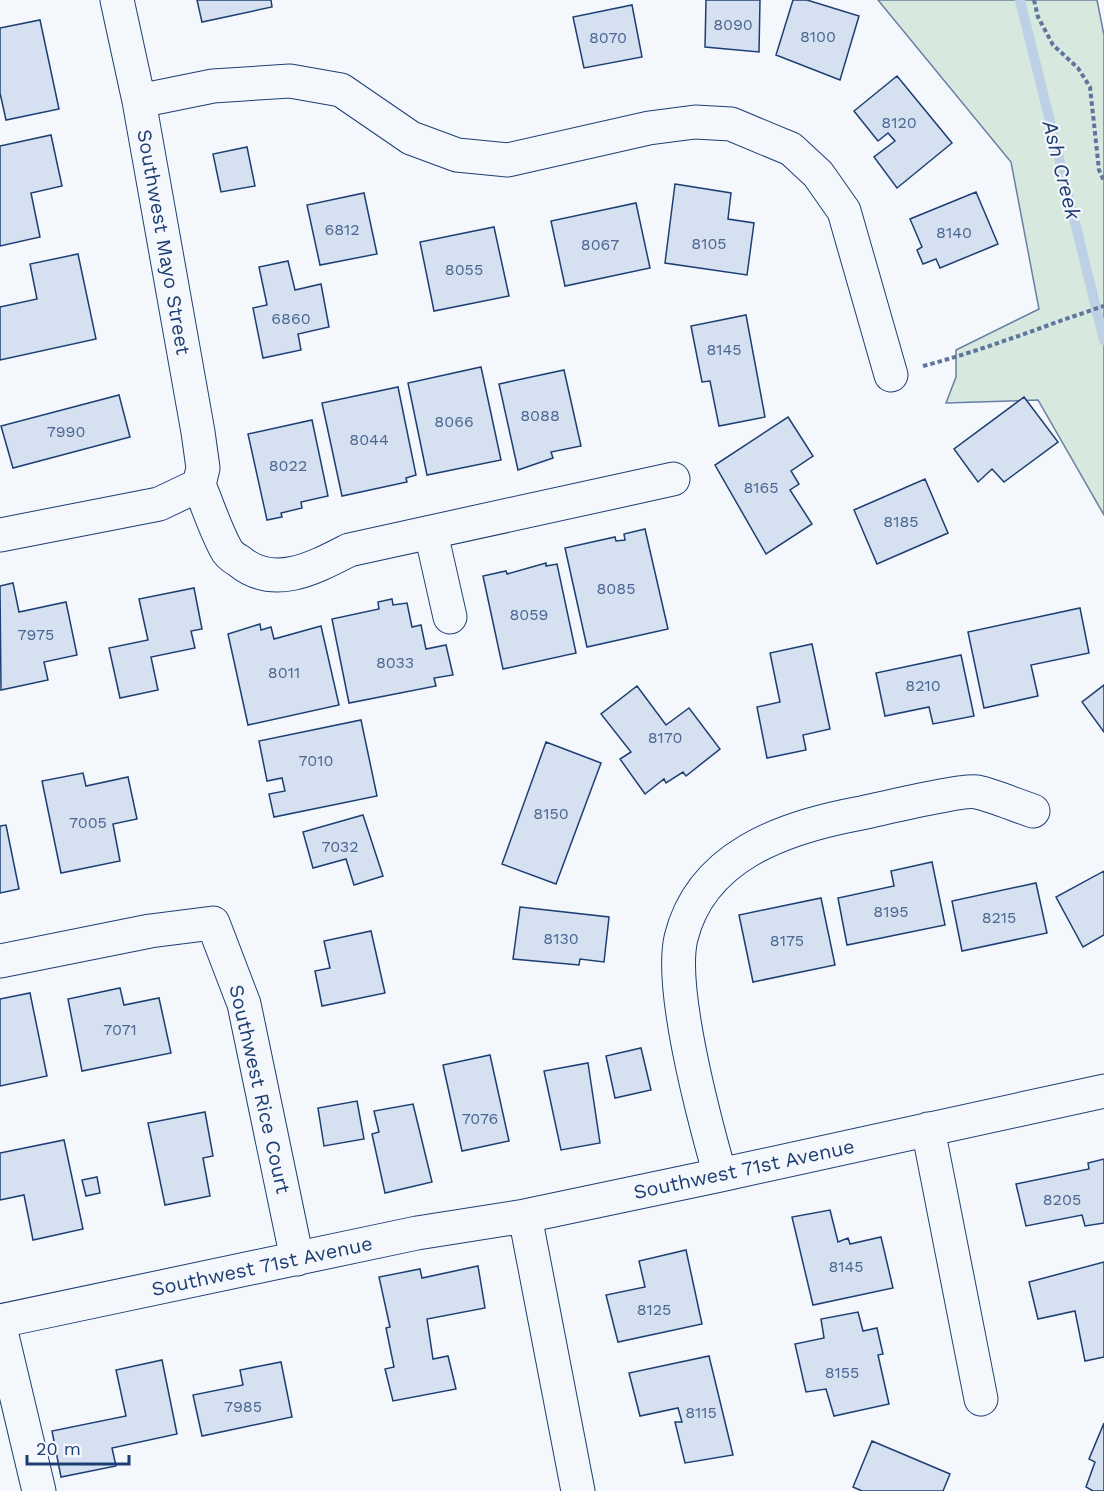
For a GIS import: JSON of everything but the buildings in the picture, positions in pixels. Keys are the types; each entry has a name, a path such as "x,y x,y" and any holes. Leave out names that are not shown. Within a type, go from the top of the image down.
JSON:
{"street":[{"name":"Southwest Mayo Street","path":"117,0 139,101 198,432 203,468 199,485"},
{"path":"139,101 213,86 290,81 341,90 411,138 447,152 508,160 649,128 695,122 731,124 791,149 818,174 844,211 891,375"},
{"path":"0,535 159,504 199,485 227,551 249,570 268,576 285,576 319,566 349,550 673,479"},
{"path":"431,533 450,617"},
{"path":"720,1175 694,1065 680,974 681,939 693,906 711,884 734,860 759,843 789,830 820,821 975,791 1033,812"},
{"name":"Southwest Rice Court","path":"0,961 150,931 213,923 244,1004 297,1258"},
{"name":"Southwest 71st Avenue","path":"0,1321 417,1233 525,1216 1104,1091"},
{"path":"928,1129 981,1399"},
{"path":"525,1216 578,1491"},
{"path":"0,1327 39,1491"}],"path":[{"path":"1034,0 1038,16 1053,45 1078,68 1090,87 1099,170 1104,181"},
{"path":"891,375 987,349 1104,306"}],"shaded area":[{"path":"878,0 1097,0 1104,35 1104,515 1038,400 946,403 956,377 956,350 1039,309 1011,162"}],"waterway":[{"name":"Ash Creek","path":"1020,0 1104,340"}]}
